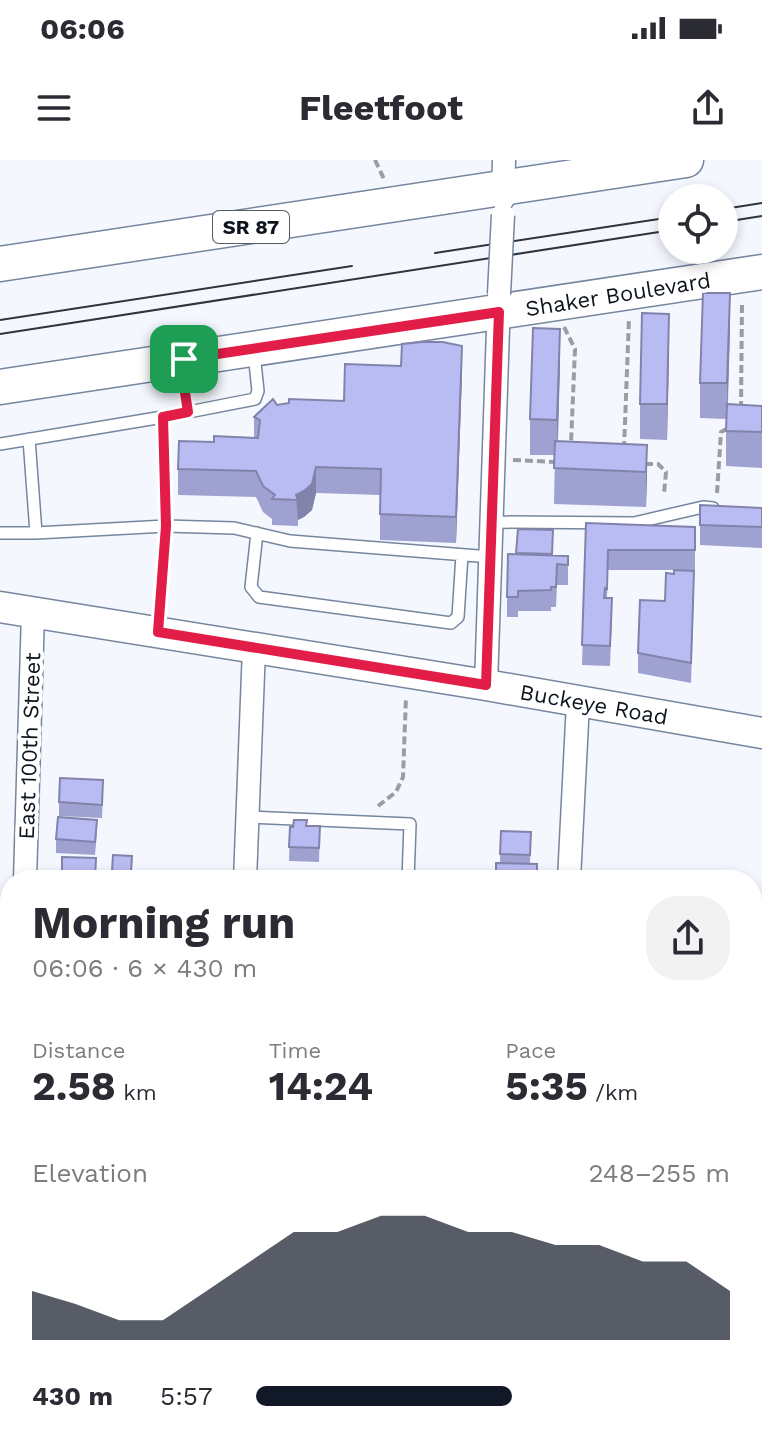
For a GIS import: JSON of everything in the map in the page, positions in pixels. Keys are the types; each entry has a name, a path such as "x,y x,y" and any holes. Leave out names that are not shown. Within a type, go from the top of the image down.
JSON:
{"main road":[{"name":"SR 87","path":"0,264 686,160"},
{"name":"Shaker Boulevard","path":"0,387 254,348 499,303 752,285"}],"street":[{"path":"486,685 503,188"},
{"name":"Buckeye Road","path":"0,607 762,733"},
{"name":"East 100th Street","path":"25,870 33,612"},
{"path":"245,870 254,648"},
{"path":"570,870 578,702"}],"lane":[{"path":"0,444 255,399 258,391 254,348"},
{"path":"184,359 188,412"},
{"path":"158,632 166,526 163,417"},
{"path":"29,439 36,533"},
{"path":"492,522 634,523 703,507 731,508"},
{"path":"0,533 166,526 234,528 290,541 491,557"},
{"path":"257,533 251,587 259,597 451,623 458,617 462,555"},
{"path":"247,817 410,824 408,870"}],"path":[{"path":"375,160 385,181"},
{"path":"741,421 752,285"},
{"path":"624,449 629,316"},
{"path":"563,326 575,349 571,448"},
{"path":"716,508 721,432 731,426"},
{"path":"511,460 555,461"},
{"path":"635,464 658,464 666,472 664,494"},
{"path":"376,807 396,792 403,777 406,697"}],"building":[{"path":"703,293 730,293 727,383 700,383"},
{"path":"642,313 669,314 667,404 640,404"},
{"path":"533,328 560,329 557,420 530,419"},
{"path":"422,342 462,346 456,517 380,514 381,469 316,467 312,484 296,495 298,500 272,499 275,495 263,486 256,471 178,469 179,441 214,442 214,436 258,438 260,420 254,417 273,399 277,405 289,403 289,399 344,401 345,364 401,366 402,344"},
{"path":"727,404 762,406 762,432 726,431"},
{"path":"555,441 647,445 646,472 554,468"},
{"path":"700,505 762,508 762,527 700,525"},
{"path":"586,523 695,527 695,550 608,550 604,598 612,598 610,646 582,645"},
{"path":"518,529 553,530 552,554 516,553"},
{"path":"508,554 568,556 568,565 557,564 556,587 551,587 551,590 518,591 518,597 507,597"},
{"path":"674,570 694,571 691,663 638,653 640,600 665,601 666,573 674,574"},
{"path":"60,778 103,780 102,805 59,802"},
{"path":"58,817 97,820 95,842 56,839"},
{"path":"294,820 307,820 306,826 320,826 319,848 289,847 290,827 293,827"},
{"path":"501,831 531,832 530,855 500,854"},
{"path":"113,855 132,856 131,870 112,870"},
{"path":"62,857 96,858 95,870 62,870"},
{"path":"496,863 537,864 537,870 496,870"}],"tram line":[{"path":"738,207 762,203"},
{"path":"738,220 762,216"},
{"path":"435,253 658,219"},
{"path":"0,334 658,232"},
{"path":"0,320 352,266"}],"route":[{"path":"499,312 486,685 158,632 166,526 163,417 188,412 184,359 499,312"}]}
